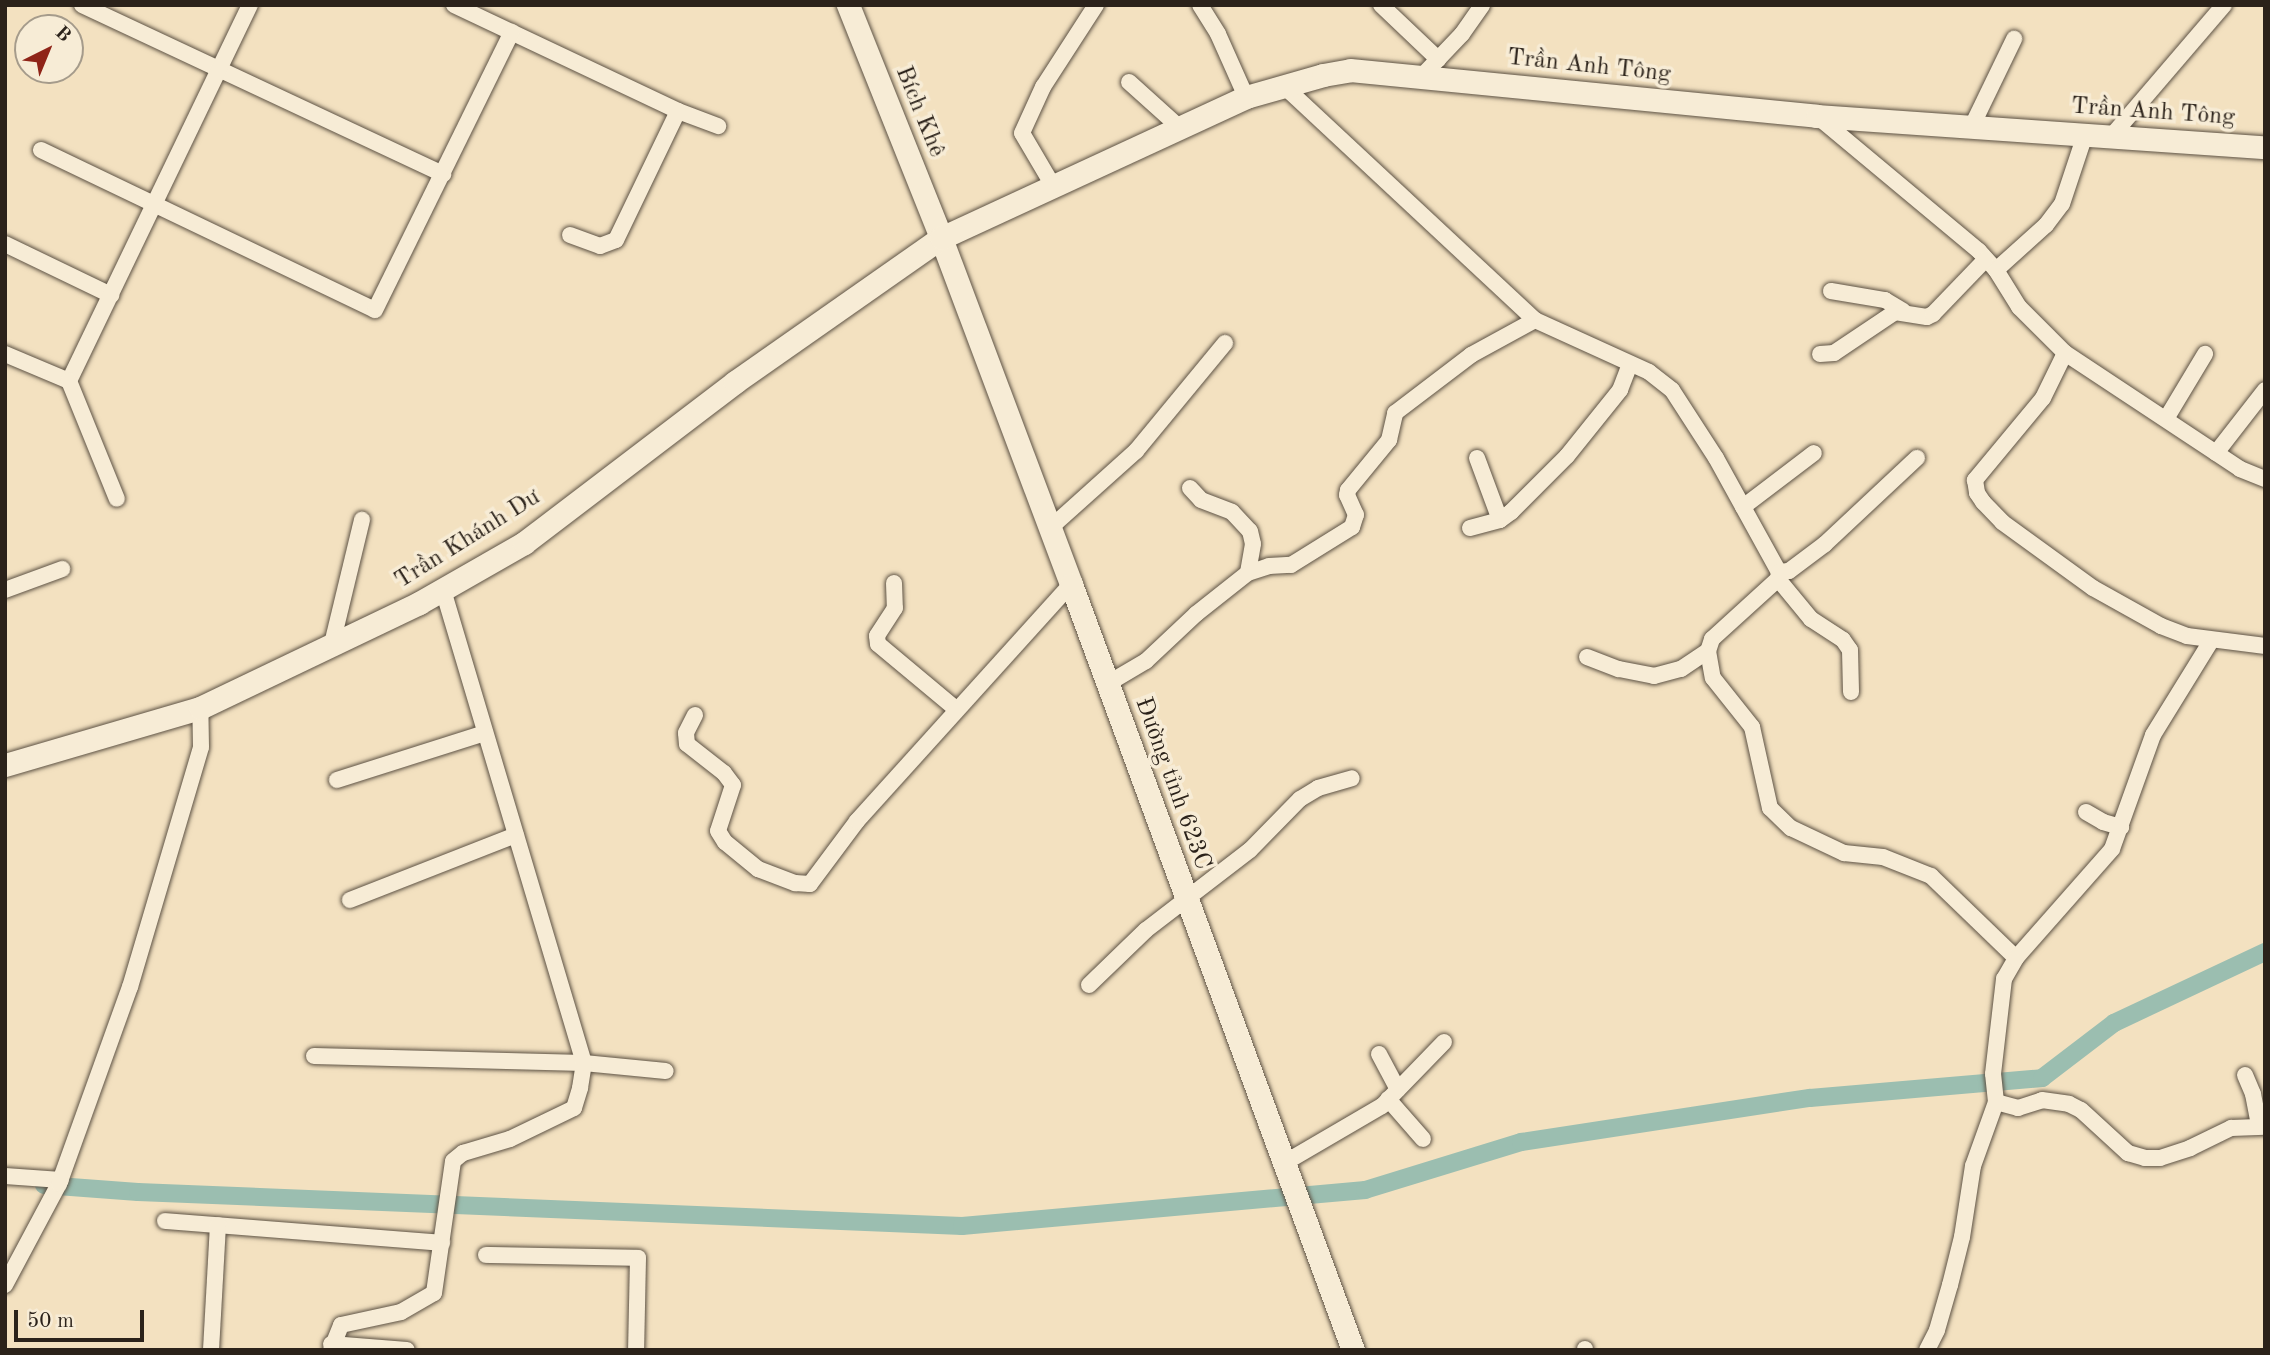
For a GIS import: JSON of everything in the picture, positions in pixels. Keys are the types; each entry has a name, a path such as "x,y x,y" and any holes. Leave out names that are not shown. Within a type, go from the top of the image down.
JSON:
{"street":[{"path":"82,5 443,174"},
{"path":"69,381 250,5"},
{"path":"454,5 678,111 718,126"},
{"name":"Bích Khê","path":"849,5 941,238"},
{"path":"1052,184 1022,133 1043,87 1096,5"},
{"path":"1199,5 1218,34 1246,97"},
{"path":"1381,5 1438,59"},
{"path":"1422,76 1462,34 1482,5"},
{"path":"2110,138 2224,5"},
{"path":"41,150 375,310 512,32"},
{"path":"1972,126 2014,39"},
{"name":"Trần Anh Tông","path":"941,238 1052,184 1246,97 1350,70 1817,116 2265,147"},
{"path":"1129,82 1180,128"},
{"path":"1285,87 1535,320 1649,372 1672,390 1743,506 1779,575 1811,618 1843,640 1850,650 1852,692"},
{"path":"570,235 600,246 617,240 678,111"},
{"path":"1817,116 1991,265 2019,307 2065,353 2240,469 2265,479"},
{"path":"1831,291 1885,299 1903,311 1927,317 1933,314 1991,265 2046,225 2062,204 2085,135"},
{"name":"Đường tỉnh 623C","path":"941,238 1299,1196 1353,1350"},
{"name":"Trần Khánh Dư","path":"5,765 200,708 331,648 443,590 524,543 735,382 941,238"},
{"path":"5,244 111,295"},
{"path":"1820,354 1834,353 1887,316 1903,311"},
{"path":"1107,684 1146,661 1196,614 1248,573 1269,566 1291,565 1352,527 1356,515 1347,495 1348,490 1389,440 1395,413 1471,355 1535,320"},
{"path":"1049,529 1136,451 1225,344"},
{"path":"2065,353 2043,398 1975,480 1977,493 2002,522 2092,588 2161,625 2187,636 2211,641 2233,640 2265,646"},
{"path":"5,354 69,381 117,499"},
{"path":"2165,419 2205,354"},
{"path":"1470,528 1500,520 1567,456 1620,390 1630,364"},
{"path":"2216,453 2265,390"},
{"path":"1743,506 1814,453"},
{"path":"1478,458 1500,520"},
{"path":"1587,657 1619,669 1654,676 1681,669 1707,651 1712,639 1779,575 1789,571 1825,544 1917,458"},
{"path":"1189,488 1201,500 1232,512 1250,531 1253,544 1248,573"},
{"path":"331,648 362,520"},
{"path":"5,590 62,569"},
{"path":"894,583 893,613 877,636 878,644 956,709"},
{"path":"695,715 686,733 687,744 724,773 733,785 718,831 725,842 758,869 802,885 817,878 857,821 1071,584"},
{"path":"407,1350 331,1347 341,1325 401,1312 433,1293 453,1161 463,1153 510,1139 574,1108 584,1063 443,590"},
{"path":"1927,1350 1937,1330 1950,1285 1962,1237 1973,1166 1996,1097 1993,1074 2002,991 2016,958 2112,849 2153,735 2211,641"},
{"path":"1707,651 1713,678 1752,727 1770,808 1778,819 1844,853 1883,858 1931,876 2016,958"},
{"path":"5,1285 58,1186 130,987 201,747 200,708"},
{"path":"337,780 485,733"},
{"path":"1089,985 1146,930 1250,850 1300,799 1318,788 1352,778"},
{"path":"2086,812 2102,822 2121,827"},
{"path":"349,900 516,835"},
{"path":"1286,1162 1328,1140 1393,1094 1444,1042"},
{"path":"1379,1054 1393,1094 1423,1139"},
{"path":"314,1056 584,1063 666,1071"},
{"path":"1996,1097 2018,1108 2042,1100 2069,1104 2081,1110 2128,1153 2145,1158 2160,1158 2190,1148 2231,1128 2262,1126 2245,1075"},
{"path":"5,1176 58,1186"},
{"path":"165,1221 442,1243"},
{"path":"211,1350 218,1225"},
{"path":"485,1255 638,1258 636,1350"}],"waterway":[{"path":"44,1185 138,1192 962,1226 1365,1190 1521,1142 1810,1098 2042,1078 2114,1023 2265,952"}]}
